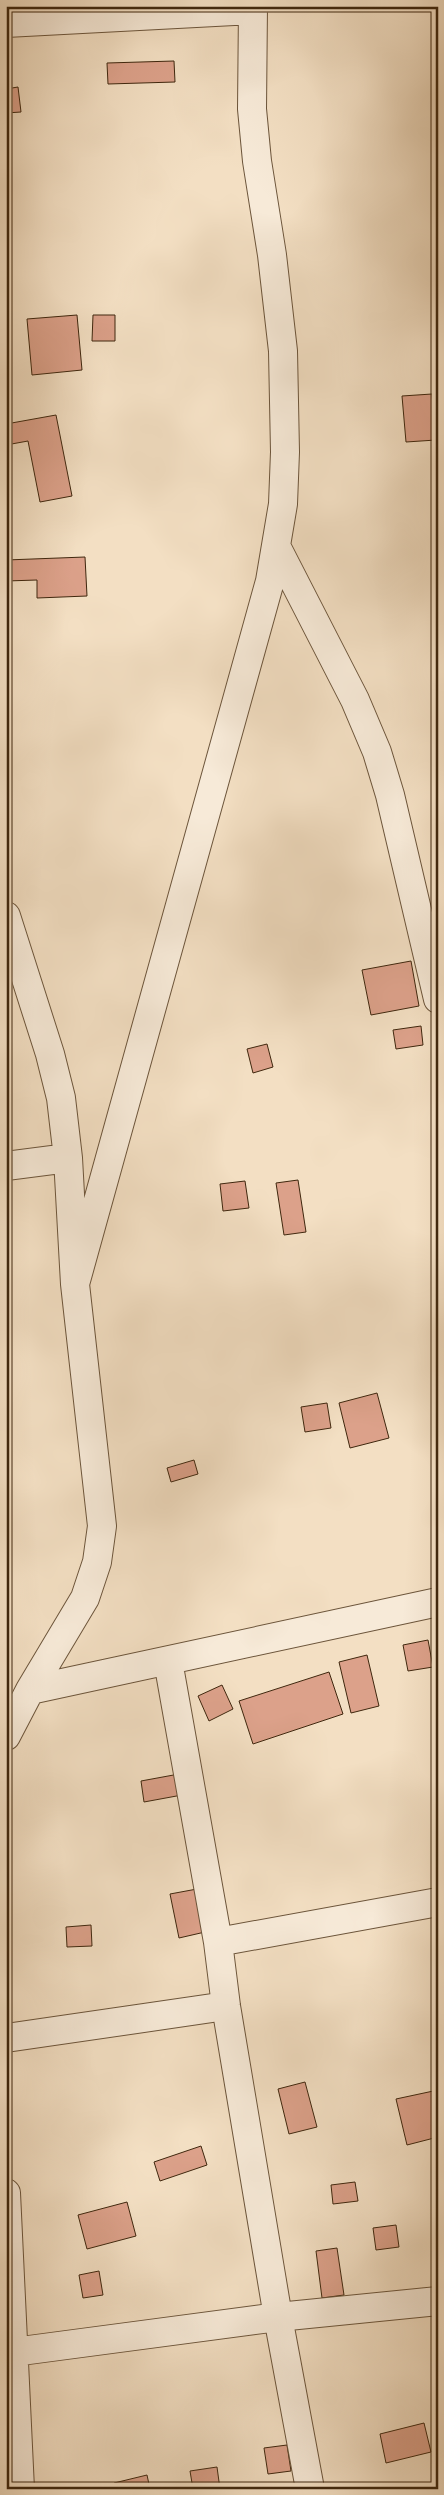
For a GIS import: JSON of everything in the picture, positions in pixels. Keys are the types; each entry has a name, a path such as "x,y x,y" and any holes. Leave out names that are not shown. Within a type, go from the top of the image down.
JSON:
{"street":[{"path":"6,23 253,8 252,109 254,135 282,351 283,504 270,581 75,1284"},
{"path":"276,546 355,700 377,752 390,795 438,999"},
{"path":"6,916 50,1054 61,1098 68,1158 75,1284 102,1526 97,1562 85,1598 30,1690 6,1736"},
{"path":"6,1166 68,1158"},
{"path":"30,1690 438,1602"},
{"path":"168,1661 218,1942 226,2006 278,2317 310,2489"},
{"path":"218,1942 438,1902"},
{"path":"6,2038 226,2006"},
{"path":"6,2193 10,2353 20,2489"},
{"path":"10,2353 278,2317 438,2301"}],"building":[{"path":"174,61 175,82 108,84 107,63"},
{"path":"18,87 21,112 6,113 6,89"},
{"path":"77,315 82,370 32,375 27,319"},
{"path":"93,315 115,315 115,341 92,341"},
{"path":"432,394 436,440 406,442 402,396"},
{"path":"56,415 72,496 40,502 28,441 6,445 6,424"},
{"path":"85,557 87,596 37,598 37,580 6,581 6,560"},
{"path":"411,961 419,1006 371,1015 362,970"},
{"path":"421,1026 423,1045 396,1049 393,1030"},
{"path":"267,1044 273,1067 253,1073 247,1049"},
{"path":"298,1180 306,1232 284,1235 276,1183"},
{"path":"245,1181 249,1208 223,1211 220,1184"},
{"path":"377,1393 389,1438 350,1448 339,1403"},
{"path":"327,1403 331,1428 305,1432 301,1407"},
{"path":"194,1460 198,1474 171,1482 167,1468"},
{"path":"428,1640 433,1667 408,1671 403,1645"},
{"path":"367,1655 379,1706 351,1713 339,1662"},
{"path":"329,1672 343,1714 253,1744 239,1701"},
{"path":"222,1685 233,1709 209,1721 198,1696"},
{"path":"179,1774 182,1795 144,1802 141,1781"},
{"path":"197,1889 205,1932 179,1938 170,1894"},
{"path":"91,1925 92,1946 67,1947 66,1927"},
{"path":"305,2082 317,2127 289,2134 278,2089"},
{"path":"438,2090 438,2137 407,2145 396,2099"},
{"path":"201,2146 207,2165 160,2181 154,2162"},
{"path":"355,2182 358,2201 333,2204 331,2185"},
{"path":"127,2202 136,2236 87,2249 78,2215"},
{"path":"396,2225 399,2247 376,2250 373,2228"},
{"path":"337,2248 344,2295 322,2298 316,2251"},
{"path":"99,2271 103,2295 83,2298 79,2275"},
{"path":"424,2423 431,2452 386,2463 380,2434"},
{"path":"287,2445 291,2471 268,2474 264,2448"},
{"path":"217,2467 220,2489 193,2489 190,2471"},
{"path":"147,2475 150,2489 116,2489 114,2483"}]}
